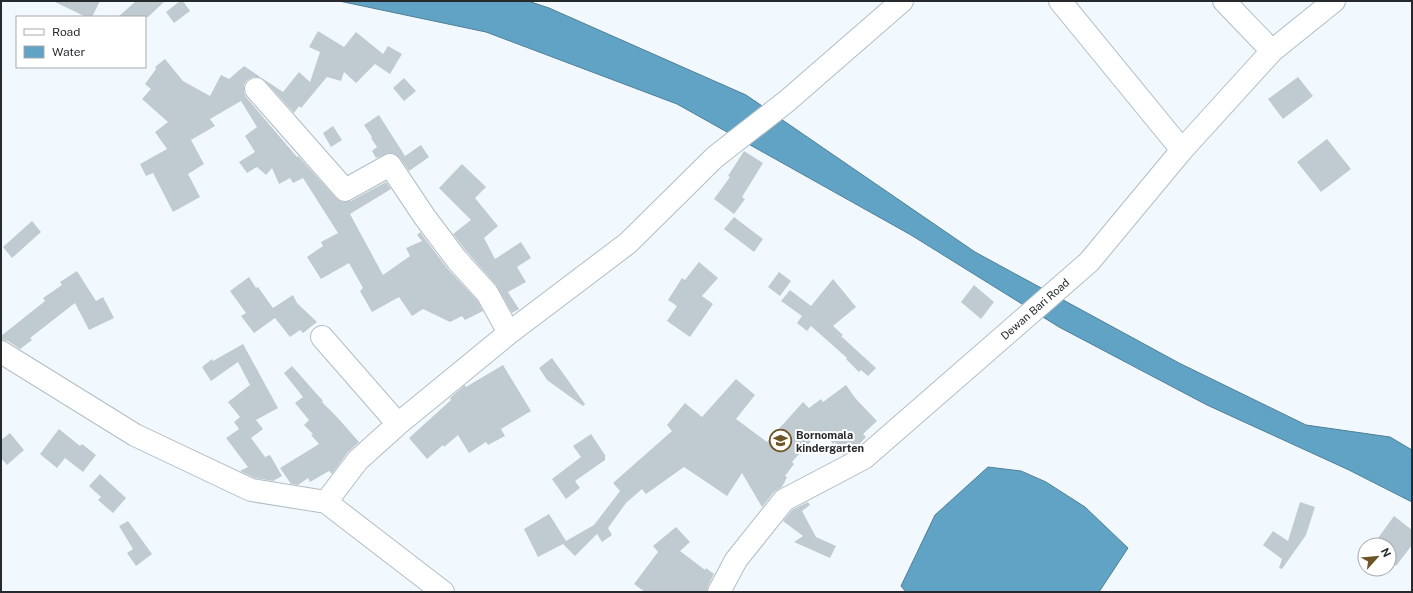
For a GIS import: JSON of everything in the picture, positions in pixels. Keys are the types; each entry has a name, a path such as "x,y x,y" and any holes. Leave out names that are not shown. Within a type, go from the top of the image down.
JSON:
{"street":[{"path":"326,502 358,460 398,424 509,333 628,243 714,157 787,100 902,1"},
{"path":"1060,1 1182,150"},
{"path":"1224,1 1272,51"},
{"name":"Dewan Bari Road","path":"719,592 736,560 784,500 864,458 1089,262 1182,150 1272,51 1334,1"},
{"path":"256,89 344,190 390,165 424,216 458,260 487,293 509,333"},
{"path":"322,337 398,424"},
{"path":"1,352 135,435 250,490 326,502 443,592"}],"water":[{"path":"339,1 528,1 549,8 746,95 975,252 1179,363 1306,425 1390,437 1412,450 1412,502 1349,470 1207,405 1059,327 911,235 677,104 486,32"},
{"path":"988,467 1021,471 1046,482 1085,507 1128,548 1099,592 906,592 901,586 935,515"}],"building":[{"path":"53,1 100,1 92,16 84,16"},
{"path":"136,1 165,1 148,17 119,16"},
{"path":"180,1 183,1 190,11 174,23 166,12"},
{"path":"318,31 344,47 356,32 383,54 388,46 402,54 390,74 375,64 356,83 344,72 341,81 327,77 301,108 299,106 294,113 260,77 253,77 247,80 244,85 246,97 297,157 298,156 340,201 351,201 386,182 391,189 350,214 383,275 410,256 406,248 422,241 417,235 420,232 447,268 477,300 483,311 465,320 462,316 450,322 423,309 412,316 399,297 372,312 360,291 363,288 349,263 321,279 307,257 323,246 321,242 338,233 303,178 293,183 290,178 279,184 272,168 266,175 257,167 247,173 239,162 255,152 245,136 257,127 241,101 210,119 215,126 191,140 204,164 188,174 200,197 173,212 153,173 146,176 140,164 167,149 155,132 168,122 142,99 151,89 145,84 156,69 155,67 165,59 183,81 210,96 221,75 229,79 244,66 283,92 299,72 310,82 320,52 309,47"},
{"path":"1298,77 1313,96 1283,119 1268,99"},
{"path":"404,78 416,91 404,101 393,88"},
{"path":"379,115 405,156 421,145 429,157 409,171 400,158 395,154 390,153 376,158 372,151 377,147 364,125"},
{"path":"333,126 342,140 331,147 323,133"},
{"path":"1327,139 1351,169 1321,192 1297,162"},
{"path":"744,151 763,163 742,197 745,199 734,214 714,199 730,177 728,176"},
{"path":"462,164 486,187 475,198 498,226 484,238 495,259 521,242 531,258 517,267 526,282 508,292 519,309 512,313 496,285 453,234 471,220 439,188"},
{"path":"734,217 763,239 754,252 724,229"},
{"path":"32,221 41,232 12,258 3,247"},
{"path":"699,262 718,278 702,296 713,304 690,337 667,321 677,306 668,300 682,278 685,280"},
{"path":"77,271 96,301 103,297 114,318 89,330 75,303 30,338 32,340 20,349 8,341 2,340 1,336 45,301 43,298 62,285 60,282"},
{"path":"779,272 791,281 780,296 768,287"},
{"path":"249,277 273,308 293,295 297,303 317,322 303,333 300,330 290,337 275,318 254,333 241,316 246,313 230,291"},
{"path":"833,279 856,307 833,326 843,335 841,336 876,368 868,376 861,370 859,372 846,359 847,358 811,326 807,331 797,323 802,316 781,301 790,290 811,306"},
{"path":"974,285 994,302 981,319 961,302"},
{"path":"243,344 278,408 256,420 263,429 251,438 265,457 270,455 282,476 273,481 255,478 240,471 248,467 226,438 239,429 234,422 240,417 228,402 250,385 238,362 211,381 202,367 212,359 213,361"},
{"path":"552,358 585,404 583,406 547,380 539,368"},
{"path":"503,365 531,411 501,429 505,436 488,445 486,442 469,453 458,435 444,447 443,445 427,459 409,438 451,400 450,398 465,385 466,387"},
{"path":"292,366 323,401 322,402 359,442 348,452 332,474 329,471 310,482 308,478 298,485 291,484 280,468 319,444 311,435 313,434 304,425 309,420 295,403 303,397 284,373"},
{"path":"736,379 755,395 736,419 767,442 803,402 809,408 821,399 823,402 846,385 856,399 877,421 863,434 866,437 856,448 843,455 835,442 833,444 824,433 823,434 820,431 792,462 794,464 785,476 787,477 782,487 774,492 762,507 742,473 727,496 684,467 646,494 642,489 626,503 608,528 612,535 602,542 597,534 575,556 563,544 538,557 524,529 549,514 566,541 594,525 620,491 613,483 672,431 667,425 685,403 702,417"},
{"path":"59,429 80,446 82,444 96,455 83,472 65,458 57,468 40,454"},
{"path":"10,433 24,450 7,465 1,458 1,440"},
{"path":"591,434 605,455 605,460 575,481 580,488 566,499 552,479 581,457 573,446"},
{"path":"100,474 126,498 113,513 98,500 101,497 89,486"},
{"path":"808,502 810,505 802,511 816,537 836,546 830,558 794,542 803,536 783,521 792,510"},
{"path":"1300,502 1315,507 1306,535 1282,569 1279,568 1282,559 1263,545 1273,531 1288,541"},
{"path":"1394,516 1412,530 1412,545 1397,565 1397,537 1379,537"},
{"path":"128,521 152,554 136,566 127,553 133,549 119,526"},
{"path":"676,527 690,542 680,551 705,570 706,568 714,574 708,586 707,592 645,592 634,584 658,552 653,546"}],"place":[{"name":"Bornomala kindergarten","path":"780,441"}]}
